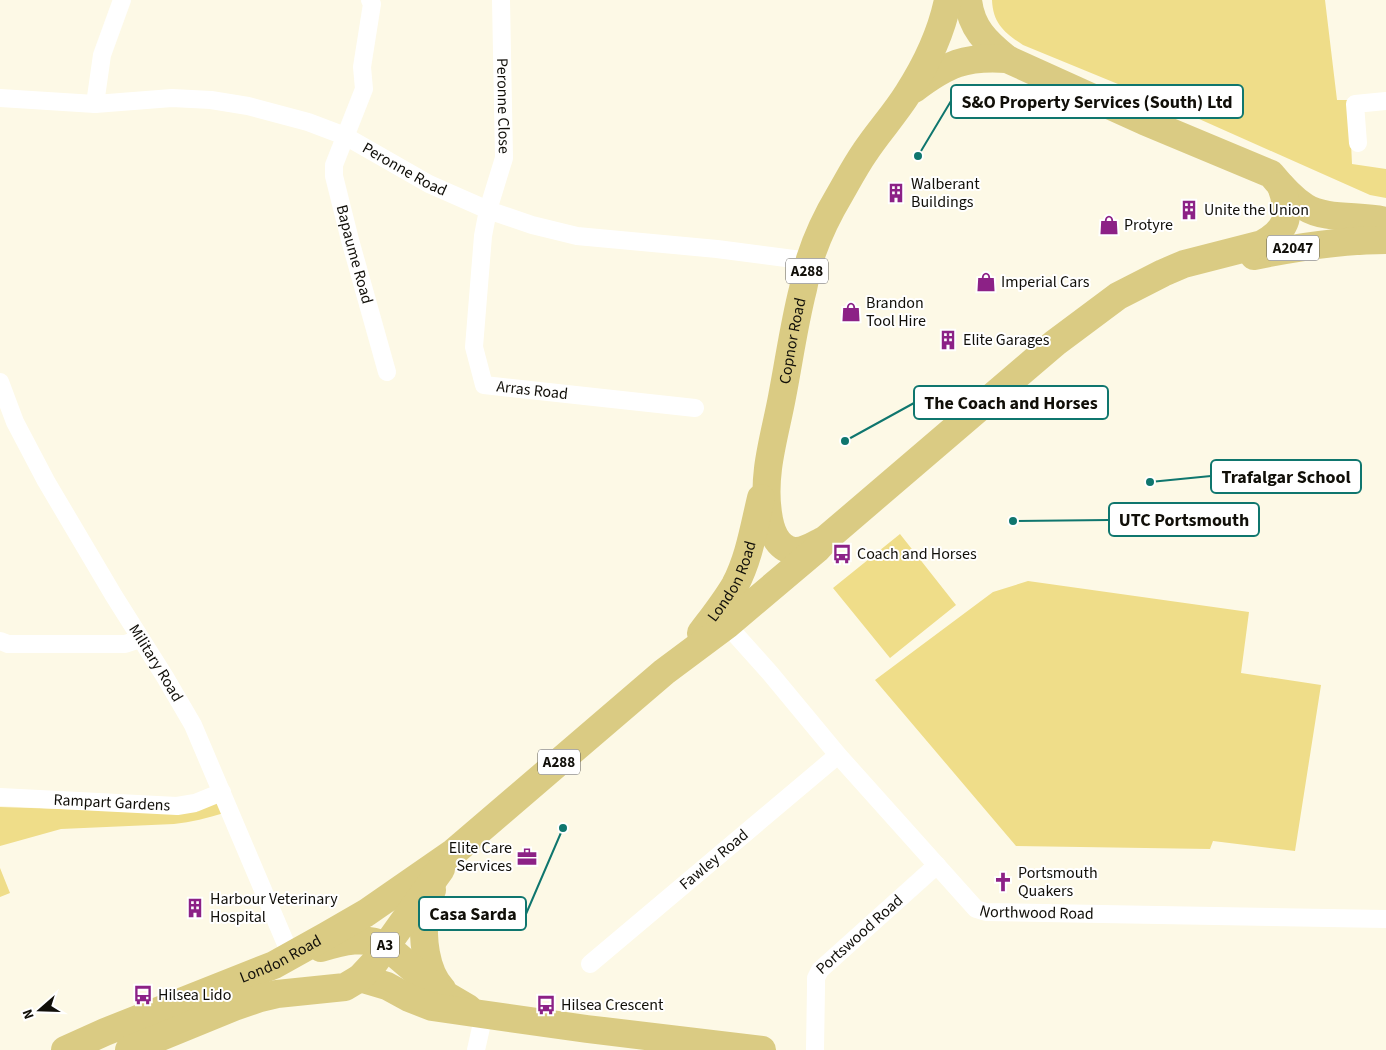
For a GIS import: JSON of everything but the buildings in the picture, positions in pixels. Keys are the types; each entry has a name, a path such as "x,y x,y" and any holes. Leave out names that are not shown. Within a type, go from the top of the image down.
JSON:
{"main road":[{"name":"Copnor Road","path":"827,538 806,549 794,551 782,545 777,540 770,525 766,502 767,472 800,301 809,261 819,234 838,196 865,152 907,95 933,47 948,0"},
{"path":"968,0 971,17 982,36 1007,59"},
{"name":"A288","path":"827,538 1026,367 1099,309 1118,296 1155,276 1184,264 1262,244 1279,232 1285,223 1286,201 1281,186 1271,174 1144,121 1007,59 988,57 957,62 943,69 907,95"},
{"name":"A2047","path":"1281,186 1305,207 1322,213 1386,221"},
{"name":"A2047","path":"1201,260 1229,260 1331,243 1386,240"},
{"name":"London Road","path":"664,672 698,636 720,608 735,584 744,565 749,548 767,472"},
{"name":"London Road","path":"65,1050 282,960 366,913 454,852 664,672 727,625 817,549 827,538"},
{"name":"London Road","path":"129,1050 260,998 278,994 345,987 360,978 374,963 454,852"},
{"name":"London Road","path":"452,999 433,977 424,939 424,926 425,912 432,888 454,852"},
{"name":"A3","path":"282,960 348,941 376,941 386,946 430,984 452,999 481,1014"},
{"name":"A3","path":"360,978 387,986 408,998 432,1007 481,1014 614,1041 762,1050"}],"street":[{"path":"95,104 102,55 122,0"},
{"name":"Bapaume Road","path":"370,0 372,4 362,67 364,89 334,164 334,176 387,372"},
{"name":"Peronne Close","path":"488,210 504,158 501,0"},
{"name":"Peronne Road","path":"0,98 95,104 172,98 211,100 248,106 308,122 346,136 429,184 488,210 532,225 577,236 717,249 809,261"},
{"path":"1358,143 1355,104 1386,101"},
{"name":"Arras Road","path":"488,210 483,236 474,347 484,386 695,408"},
{"name":"Military Road","path":"0,382 16,422 46,481 175,693 193,726 222,792 282,960"},
{"name":"Northwood Road","path":"727,625 838,755 976,909 986,912 1386,919"},
{"path":"0,641 8,644 125,644 140,638"},
{"name":"Fawley Road","path":"590,964 838,755"},
{"name":"Rampart Gardens","path":"0,797 178,806 195,803 222,792"},
{"name":"Portswood Road","path":"815,1050 816,978 820,970 937,865"},
{"path":"476,1050 481,1014"}],"shaded area":[{"path":"992,0 1325,0 1337,100 1349,100 1352,164 1386,169 1386,198 1370,195 1152,98 1023,45 1001,27 995,15"},
{"path":"900,534 956,605 890,658 833,588"},
{"path":"1028,581 1249,612 1241,673 1321,685 1295,851 1213,841 1210,849 1016,846 875,680 993,592"},
{"path":"219,802 224,813 193,821 174,824 61,829 0,846 0,807 184,813"},
{"path":"0,868 10,893 0,897"}],"place":[{"name":"S&O Property Services (South) Ltd","path":"918,156"},
{"name":"Walberant Buildings","path":"896,193"},
{"name":"Unite the Union","path":"1189,210"},
{"name":"Protyre","path":"1109,225"},
{"name":"Imperial Cars","path":"986,282"},
{"name":"Brandon Tool Hire","path":"851,312"},
{"name":"Elite Garages","path":"948,340"},
{"name":"The Coach and Horses","path":"845,441"},
{"name":"Trafalgar School","path":"1150,482"},
{"name":"UTC Portsmouth","path":"1013,521"},
{"name":"Coach and Horses","path":"842,554"},
{"name":"Casa Sarda","path":"563,828"},
{"name":"Elite Care Services","path":"527,857"},
{"name":"Portsmouth Quakers","path":"1003,882"},
{"name":"Harbour Veterinary Hospital","path":"195,908"},
{"name":"Hilsea Lido","path":"143,995"},
{"name":"Hilsea Crescent","path":"546,1005"}]}
